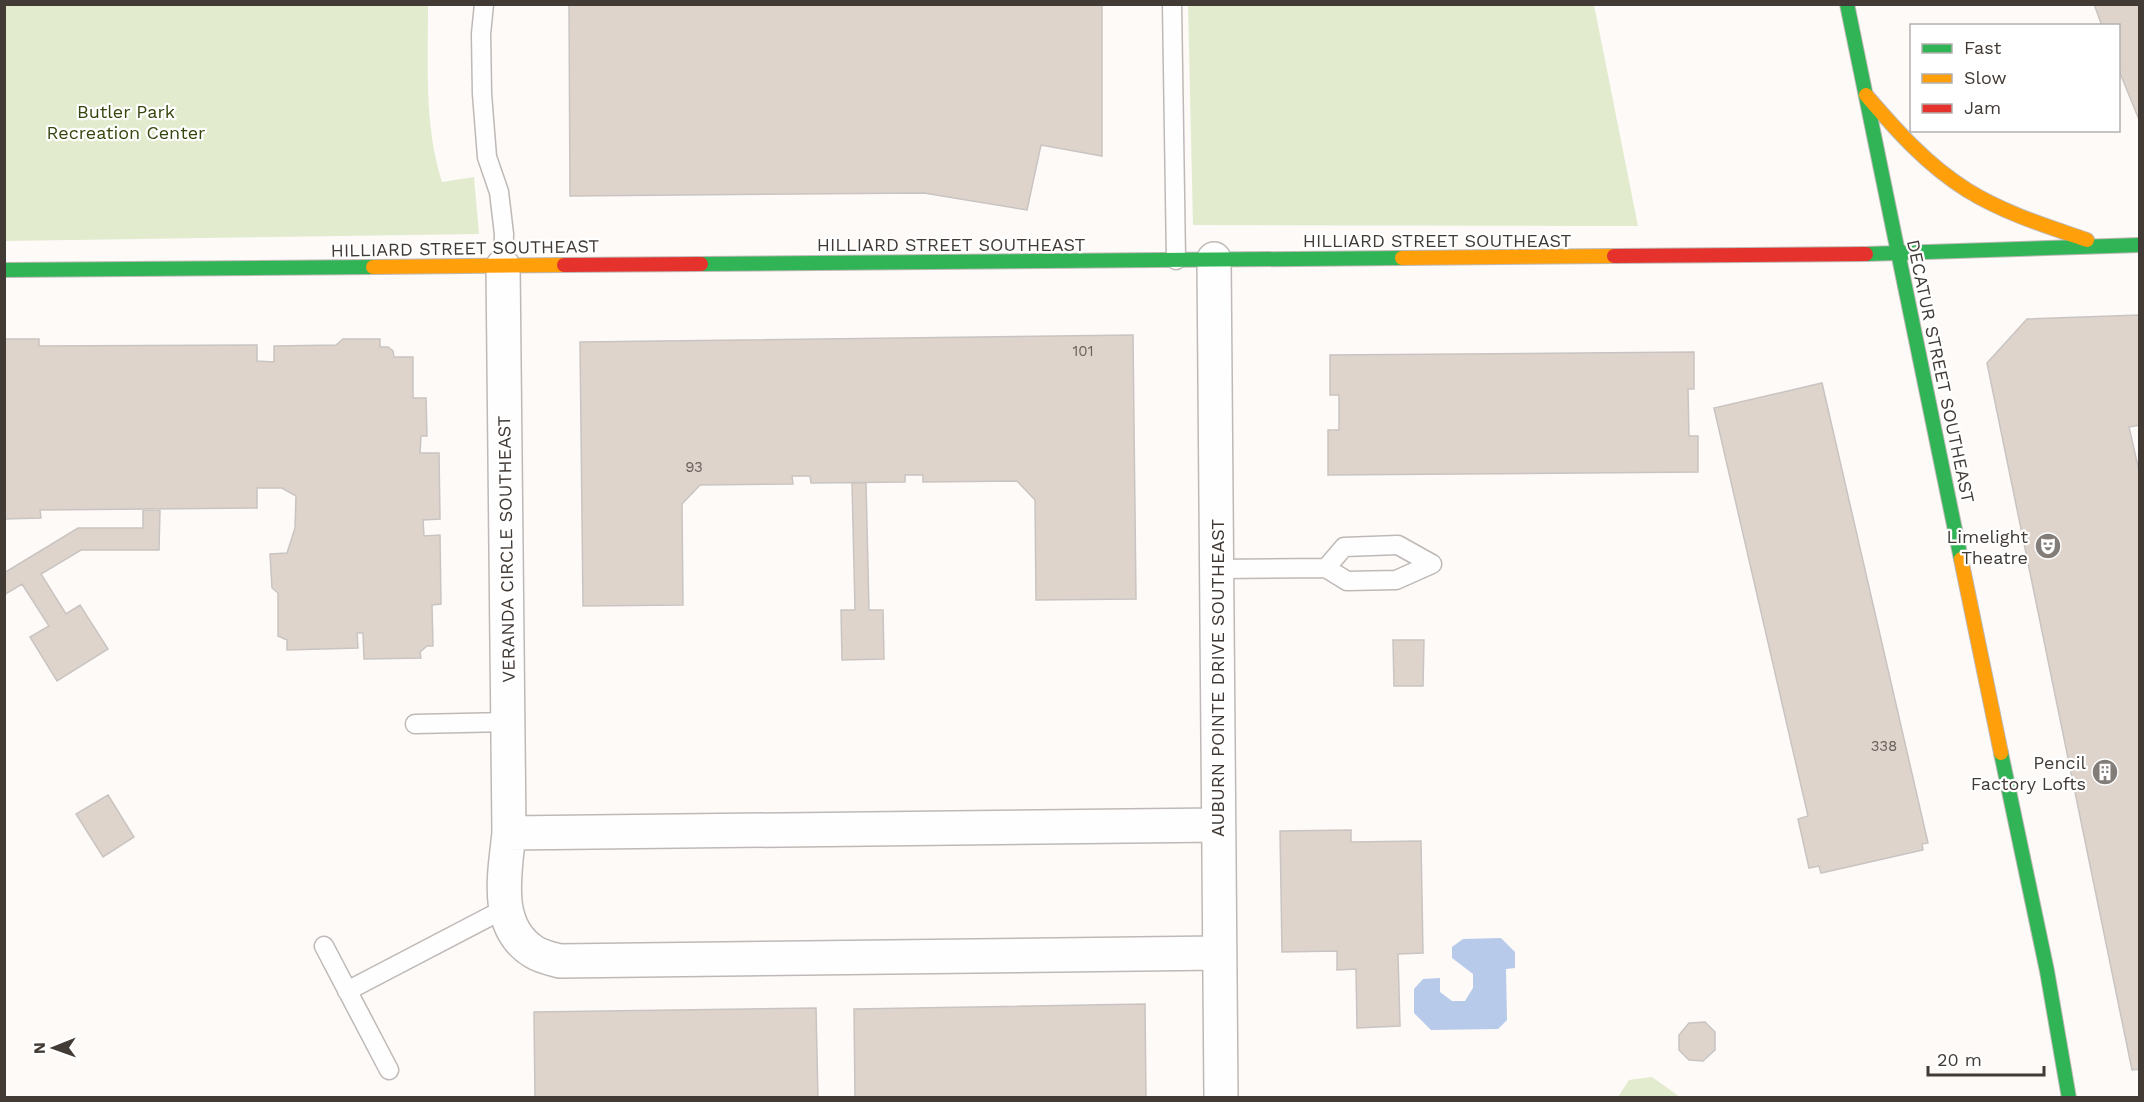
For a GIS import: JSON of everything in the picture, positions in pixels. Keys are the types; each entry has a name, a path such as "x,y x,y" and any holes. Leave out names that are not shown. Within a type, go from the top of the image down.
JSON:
{"street":[{"name":"DECATUR STREET SOUTHEAST","path":"1847,4 2047,970 2069,1098"},
{"path":"1864,93 1927,160 1961,186 2032,221 2106,246"},
{"name":"HILLIARD STREET SOUTHEAST","path":"4,270 1898,254 2139,244"},
{"name":"AUBURN POINTE DRIVE SOUTHEAST","path":"1214,260 1221,1098"},
{"name":"VERANDA CIRCLE SOUTHEAST","path":"503,266 509,833 503,885 508,919 523,943 534,952 561,961 1219,953"},
{"path":"509,833 1218,825"}],"lane":[{"path":"484,4 481,34 483,105 487,157 499,192 504,234 503,266"},
{"path":"1172,4 1176,260"},
{"path":"1216,570 1326,568 1347,581 1396,580 1432,564 1398,545 1364,546 1344,547 1326,568"},
{"path":"415,724 508,722"},
{"path":"347,991 506,908"},
{"path":"324,946 389,1070"}],"green space":[{"name":"Butler Park Recreation Center","path":"4,5 428,5 428,95 436,161 442,182 474,177 479,234 5,241"},
{"path":"1188,5 1594,5 1638,226 1193,225"},
{"path":"1652,1077 1680,1097 1618,1097 1629,1080"}],"water":[{"path":"1501,938 1515,952 1515,968 1506,969 1507,1020 1498,1029 1431,1030 1414,1013 1414,989 1423,979 1440,978 1440,992 1452,1001 1465,1001 1473,988 1473,974 1452,958 1452,947 1463,939"}],"building":[{"path":"569,4 1102,4 1102,156 1041,145 1027,210 924,193 570,196"},
{"path":"2094,4 2140,4 2140,122 2120,73 2120,24 2101,24"},
{"name":"Pencil Factory Lofts","path":"2140,315 2140,425 2129,427 2140,475 2140,1069 2132,1070 1987,363 2027,319"},
{"path":"1133,335 1136,599 1036,600 1035,500 1017,481 923,482 923,475 905,475 905,482 811,483 810,476 792,476 793,484 700,485 682,504 683,605 583,606 580,342"},
{"path":"4,339 39,339 39,346 257,345 257,361 274,362 274,346 336,345 343,339 380,339 380,347 388,347 393,351 394,357 413,357 413,398 426,398 427,436 421,436 420,453 439,453 440,519 423,520 424,536 440,535 441,604 432,605 433,646 427,646 420,652 421,658 364,659 363,633 357,633 358,648 287,650 287,640 278,636 278,593 272,588 270,554 287,553 295,528 296,496 282,488 257,488 257,508 40,510 41,518 4,519"},
{"path":"1694,352 1694,389 1688,389 1689,436 1698,436 1698,472 1328,475 1328,430 1339,430 1339,395 1330,395 1330,355"},
{"path":"1822,383 1928,843 1922,844 1923,850 1821,873 1819,866 1809,868 1798,819 1808,816 1714,408"},
{"path":"852,483 866,483 869,610 883,610 884,659 842,660 841,610 855,610"},
{"path":"143,510 160,510 159,550 81,550 41,574 66,614 80,605 108,649 57,681 30,637 49,626 22,584 4,595 4,573 78,528 143,528"},
{"path":"1393,640 1424,640 1423,686 1394,686"},
{"path":"108,795 134,837 103,857 76,814"},
{"path":"1351,830 1351,842 1421,841 1423,953 1398,954 1400,1026 1357,1028 1356,969 1337,970 1337,951 1282,952 1280,831"},
{"path":"1145,1004 1146,1098 855,1098 854,1009"},
{"path":"816,1008 818,1098 535,1098 534,1012"},
{"path":"1705,1022 1715,1032 1715,1050 1703,1061 1689,1060 1679,1050 1679,1035 1689,1023"}],"traffic: fast":[{"path":"1847,4 1961,559"},
{"path":"1866,254 2140,245"},
{"path":"701,264 1402,258"},
{"path":"4,270 373,267"},
{"path":"2001,753 2047,971 2069,1098"}],"traffic: slow":[{"path":"1866,95 1925,158 1967,190 2010,212 2087,240"},
{"path":"1402,258 1614,256"},
{"path":"373,267 564,265"},
{"path":"1961,559 2001,753"}],"traffic: jam":[{"path":"1614,256 1866,254"},
{"path":"564,265 701,264"}],"place":[{"name":"Limelight Theatre","path":"2048,546"},
{"name":"Pencil Factory Lofts","path":"2105,772"}]}
